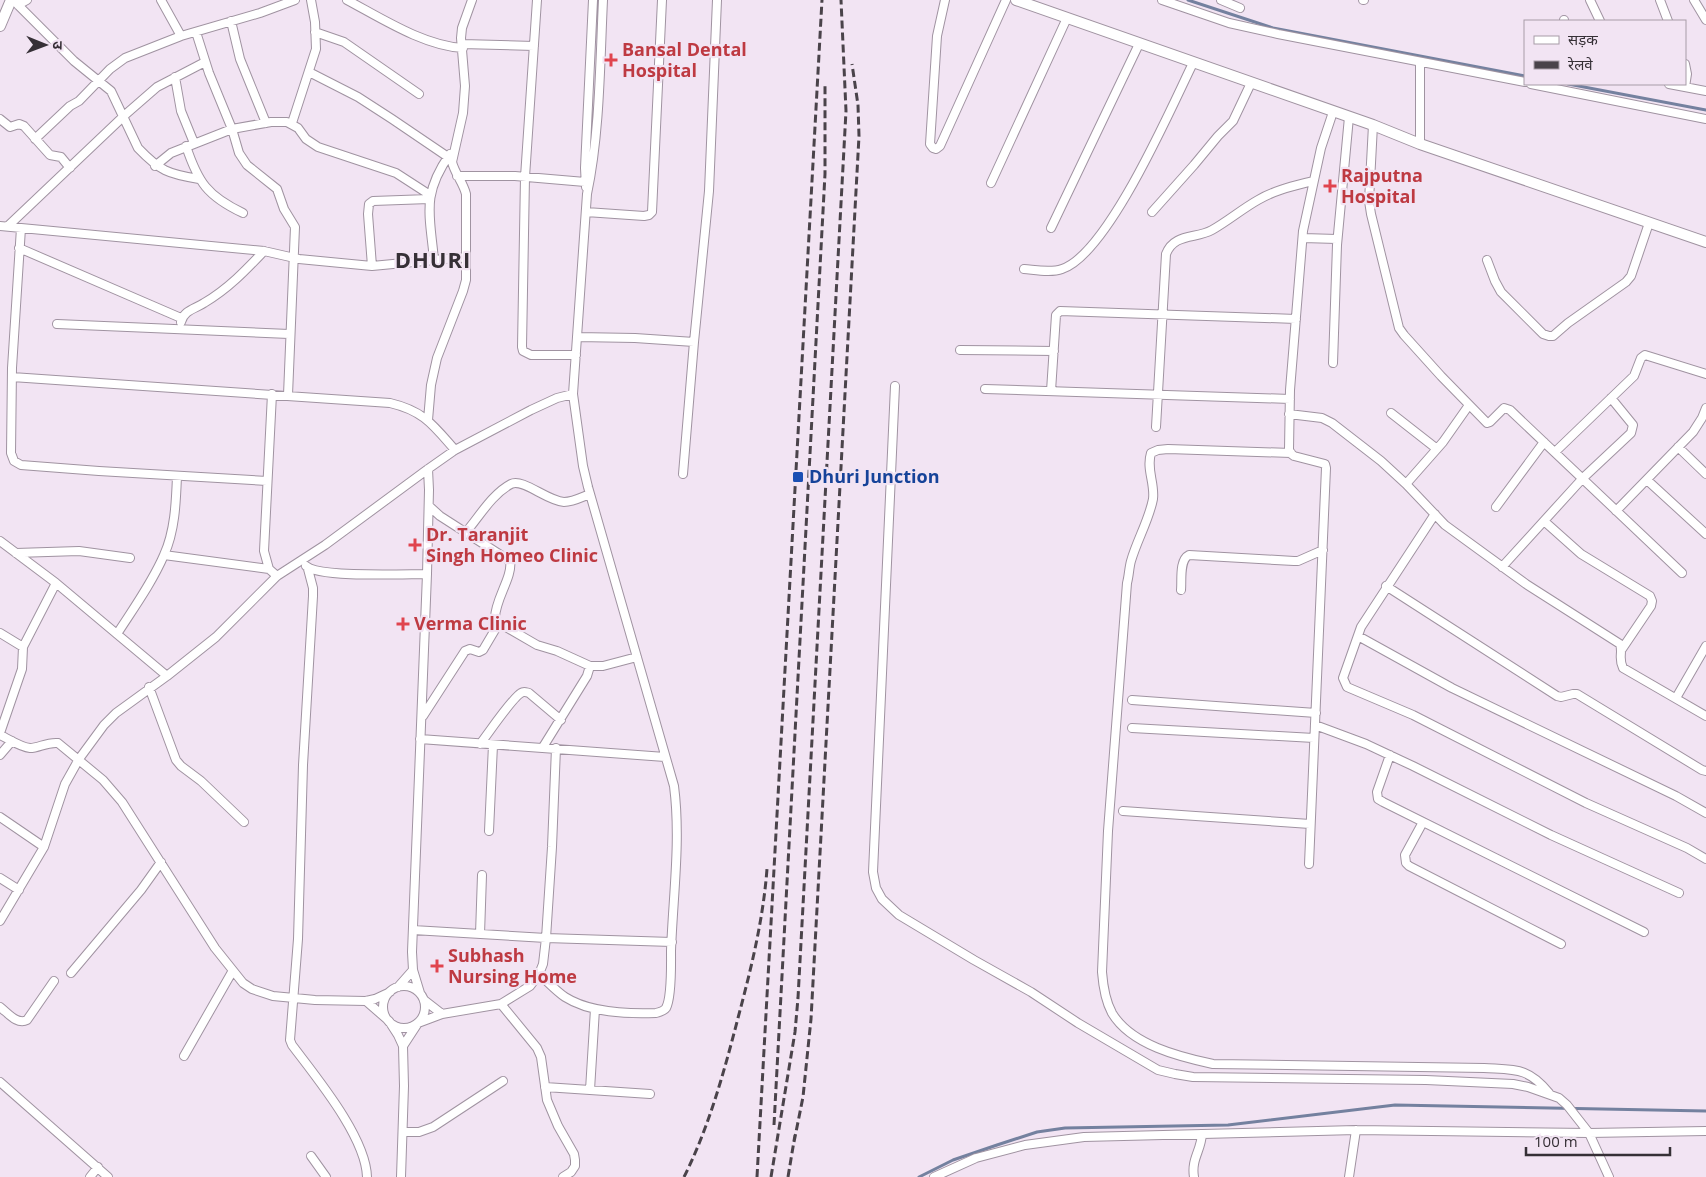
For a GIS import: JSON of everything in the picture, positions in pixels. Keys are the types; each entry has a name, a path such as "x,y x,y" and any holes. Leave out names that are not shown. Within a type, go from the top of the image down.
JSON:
{"street":[{"path":"14,2 27,0"},
{"path":"161,0 181,36"},
{"path":"35,139 70,106 79,101 98,80 125,58 181,36 295,0"},
{"path":"292,123 316,49 316,32 311,0"},
{"path":"347,0 414,34 444,45 534,46"},
{"path":"428,420 431,385 437,358 466,280 466,194 452,162 463,112 462,28 472,0"},
{"path":"537,0 525,177 522,347 523,351 531,355 576,355"},
{"path":"587,194 584,168 594,0"},
{"path":"539,974 564,996 576,1003 595,1009 646,1014 663,1011 666,1008 669,992 676,854 676,801 674,786 590,494 583,466 573,394 587,194 592,169 604,0"},
{"path":"586,212 644,216 652,212 662,0"},
{"path":"683,474 709,191 717,0"},
{"path":"945,0 937,36 930,144 936,149 940,146 1006,0"},
{"path":"1016,0 1373,125 1420,144 1706,242"},
{"path":"1162,0 1249,28 1524,82"},
{"path":"1221,0 1240,8"},
{"path":"1590,0 1600,20"},
{"path":"1660,0 1668,20"},
{"path":"1694,0 1706,20"},
{"path":"0,26 14,2"},
{"path":"14,2 74,61 110,90 138,148 156,166 166,173 199,179"},
{"path":"991,182 1067,18"},
{"path":"231,21 240,58 266,123"},
{"path":"196,32 205,62 241,158 276,189 284,209 293,222 295,233 289,334 288,395"},
{"path":"316,32 344,42 418,94"},
{"path":"1051,228 1139,44"},
{"path":"4,226 158,86 205,62"},
{"path":"1420,62 1420,144"},
{"path":"1024,269 1062,270 1088,250 1104,232 1143,166 1193,63"},
{"path":"308,72 365,102 448,157"},
{"path":"175,77 181,111 194,143"},
{"path":"1152,212 1218,136 1234,121 1251,83"},
{"path":"1536,85 1706,119"},
{"path":"1674,85 1706,91"},
{"path":"1290,453 1288,449 1290,399 1303,238 1313,181 1321,148 1333,112"},
{"path":"1333,363 1337,239 1349,117"},
{"path":"0,119 10,127 22,124 50,155 61,157 70,168"},
{"path":"156,166 171,152 194,143 232,130 280,121 292,123 306,139 318,147 396,173 430,197"},
{"path":"1373,125 1369,200 1371,214 1400,328 1404,336 1469,405 1488,422 1506,407 1682,573"},
{"path":"186,146 193,167 206,189 220,201 243,213"},
{"path":"434,260 429,210 430,197 433,183 454,149"},
{"path":"458,176 525,177 585,182"},
{"path":"1156,427 1166,254 1169,247 1184,237 1200,235 1212,230 1258,199 1271,193 1313,181"},
{"path":"372,266 369,204 373,201 430,197"},
{"path":"1487,260 1501,292 1543,334 1552,336 1626,282 1631,276 1649,223"},
{"path":"4,226 264,251 293,258 372,266 466,257"},
{"path":"21,228 12,376 11,453 16,463 90,470 267,481"},
{"path":"1303,238 1337,239"},
{"path":"19,248 182,318"},
{"path":"181,329 182,318 187,312 204,303 236,280 264,251"},
{"path":"1051,391 1056,315 1060,311 1296,319"},
{"path":"57,324 289,334"},
{"path":"577,337 694,342"},
{"path":"960,350 1054,351"},
{"path":"1555,452 1634,376 1641,358 1645,355 1706,374"},
{"path":"12,376 390,403 415,410 428,420 455,450"},
{"path":"895,386 873,872 876,888 882,899 899,915 1031,992 1078,1023 1158,1070 1193,1077 1426,1080 1513,1084 1540,1090 1559,1098 1578,1117 1589,1133 1608,1177"},
{"path":"985,388 1290,399"},
{"path":"269,570 264,551 272,394"},
{"path":"0,921 44,847 65,784 78,759 104,725 116,713 166,676 225,628 277,576 301,562 455,450 530,410 557,398 573,394"},
{"path":"1502,567 1582,478 1631,433 1633,425 1612,398"},
{"path":"1406,484 1437,449 1469,405"},
{"path":"1616,511 1693,432 1706,408"},
{"path":"1391,412 1437,449"},
{"path":"1290,414 1322,418 1332,423 1406,484 1445,525 1502,567 1620,644 1622,649"},
{"path":"1496,507 1544,442"},
{"path":"1678,447 1706,474"},
{"path":"1308,864 1323,550 1325,464 1290,453 1158,450 1152,454 1148,463 1153,484 1153,497 1131,561 1127,584 1108,831 1102,972 1103,986 1112,1012 1119,1023 1141,1039 1177,1056 1214,1064 1293,1067 1484,1068 1521,1071 1530,1074 1539,1081 1550,1094"},
{"path":"403,1046 424,1012 422,996 412,970 427,574 428,469"},
{"path":"117,634 141,597 164,555 174,519 177,476"},
{"path":"1646,480 1706,534"},
{"path":"466,532 490,502 511,484 520,482 537,492 562,502 571,502 590,494"},
{"path":"429,506 440,516 510,561 510,569 496,608 495,618 499,623 538,645 557,651 590,666 603,666 637,657"},
{"path":"1435,514 1386,586 1361,627 1343,678 1347,687 1413,715 1578,799 1706,859"},
{"path":"1544,521 1581,554 1650,596 1651,606 1622,649 1620,658 1623,668 1706,716"},
{"path":"0,541 56,583 166,676"},
{"path":"1181,590 1183,562 1189,555 1298,561 1323,550"},
{"path":"16,553 79,551 130,558"},
{"path":"164,555 269,570 277,576"},
{"path":"301,562 314,572 427,574"},
{"path":"308,569 313,596 303,765 295,998 291,1027 292,1045 318,1079 348,1124 366,1162 367,1177"},
{"path":"56,583 23,646 22,669 0,734 30,748 46,743 58,743 113,790 132,815 210,942 232,972 252,989 273,996 366,1001 375,999 394,989 410,987 442,1014"},
{"path":"1386,586 1558,696 1576,694 1706,771"},
{"path":"422,718 465,651 470,649 479,652 484,650 499,623"},
{"path":"0,633 23,646"},
{"path":"1358,636 1452,688 1676,796 1706,813"},
{"path":"1676,698 1706,646"},
{"path":"543,748 587,676 590,666"},
{"path":"149,688 176,760 244,822"},
{"path":"480,744 512,702 524,692 529,693 561,720"},
{"path":"1132,700 1316,713"},
{"path":"1315,725 1390,755 1550,835 1678,893"},
{"path":"1132,728 1314,738"},
{"path":"420,740 665,757"},
{"path":"0,755 12,741"},
{"path":"489,831 492,744"},
{"path":"366,1001 400,1028 413,1026 442,1014 501,1004 530,986 539,974 543,964 546,938 556,748"},
{"path":"1390,755 1377,792 1378,798 1644,932"},
{"path":"1123,811 1310,824"},
{"path":"0,817 44,847"},
{"path":"1423,822 1405,855 1406,863 1561,944"},
{"path":"71,974 141,890 161,862"},
{"path":"480,934 482,876"},
{"path":"0,878 19,890"},
{"path":"413,930 546,938 672,942"},
{"path":"401,1177 403,1046 389,1021 384,1009 384,1003 412,970"},
{"path":"184,1056 232,972"},
{"path":"0,1007 18,1022 24,1022 54,981"},
{"path":"501,1004 537,1048 541,1057 547,1100 558,1126 574,1154 575,1166 571,1172 563,1177"},
{"path":"590,1090 595,1009"},
{"path":"402,1132 418,1132 433,1127 503,1080"},
{"path":"0,1082 108,1177"},
{"path":"545,1087 650,1094"},
{"path":"1349,1177 1356,1130"},
{"path":"934,1177 976,1158 1025,1145 1084,1137 1356,1130 1589,1133 1706,1131"},
{"path":"1194,1177 1194,1159 1201,1146 1202,1134"},
{"path":"311,1156 326,1177"},
{"path":"90,1177 98,1167"}],"waterway":[{"path":"1188,0 1273,28 1524,76"},
{"path":"1573,85 1706,110"},
{"path":"919,1177 953,1160 997,1145 1037,1132 1065,1128 1228,1125 1395,1105 1706,1111"}],"railway":[{"path":"757,1177 822,0"},
{"path":"771,1177 795,1032 798,998 846,111 841,0"},
{"path":"794,1142 803,1097 811,1019 859,136 858,105 852,64"},
{"path":"774,1125 825,174 825,86"},
{"path":"684,1177 701,1139 733,1038 756,945 767,869"},
{"path":"788,1177 795,1135"}],"place":[{"name":"Bansal Dental Hospital","path":"611,60"},
{"name":"Rajputna Hospital","path":"1330,186"},
{"name":"Dhuri Junction","path":"798,477"},
{"name":"Dr. Taranjit Singh Homeo Clinic","path":"415,545"},
{"name":"Verma Clinic","path":"403,624"},
{"name":"Subhash Nursing Home","path":"437,966"}],"district":[{"name":"DHURI","path":"433,260"}]}
